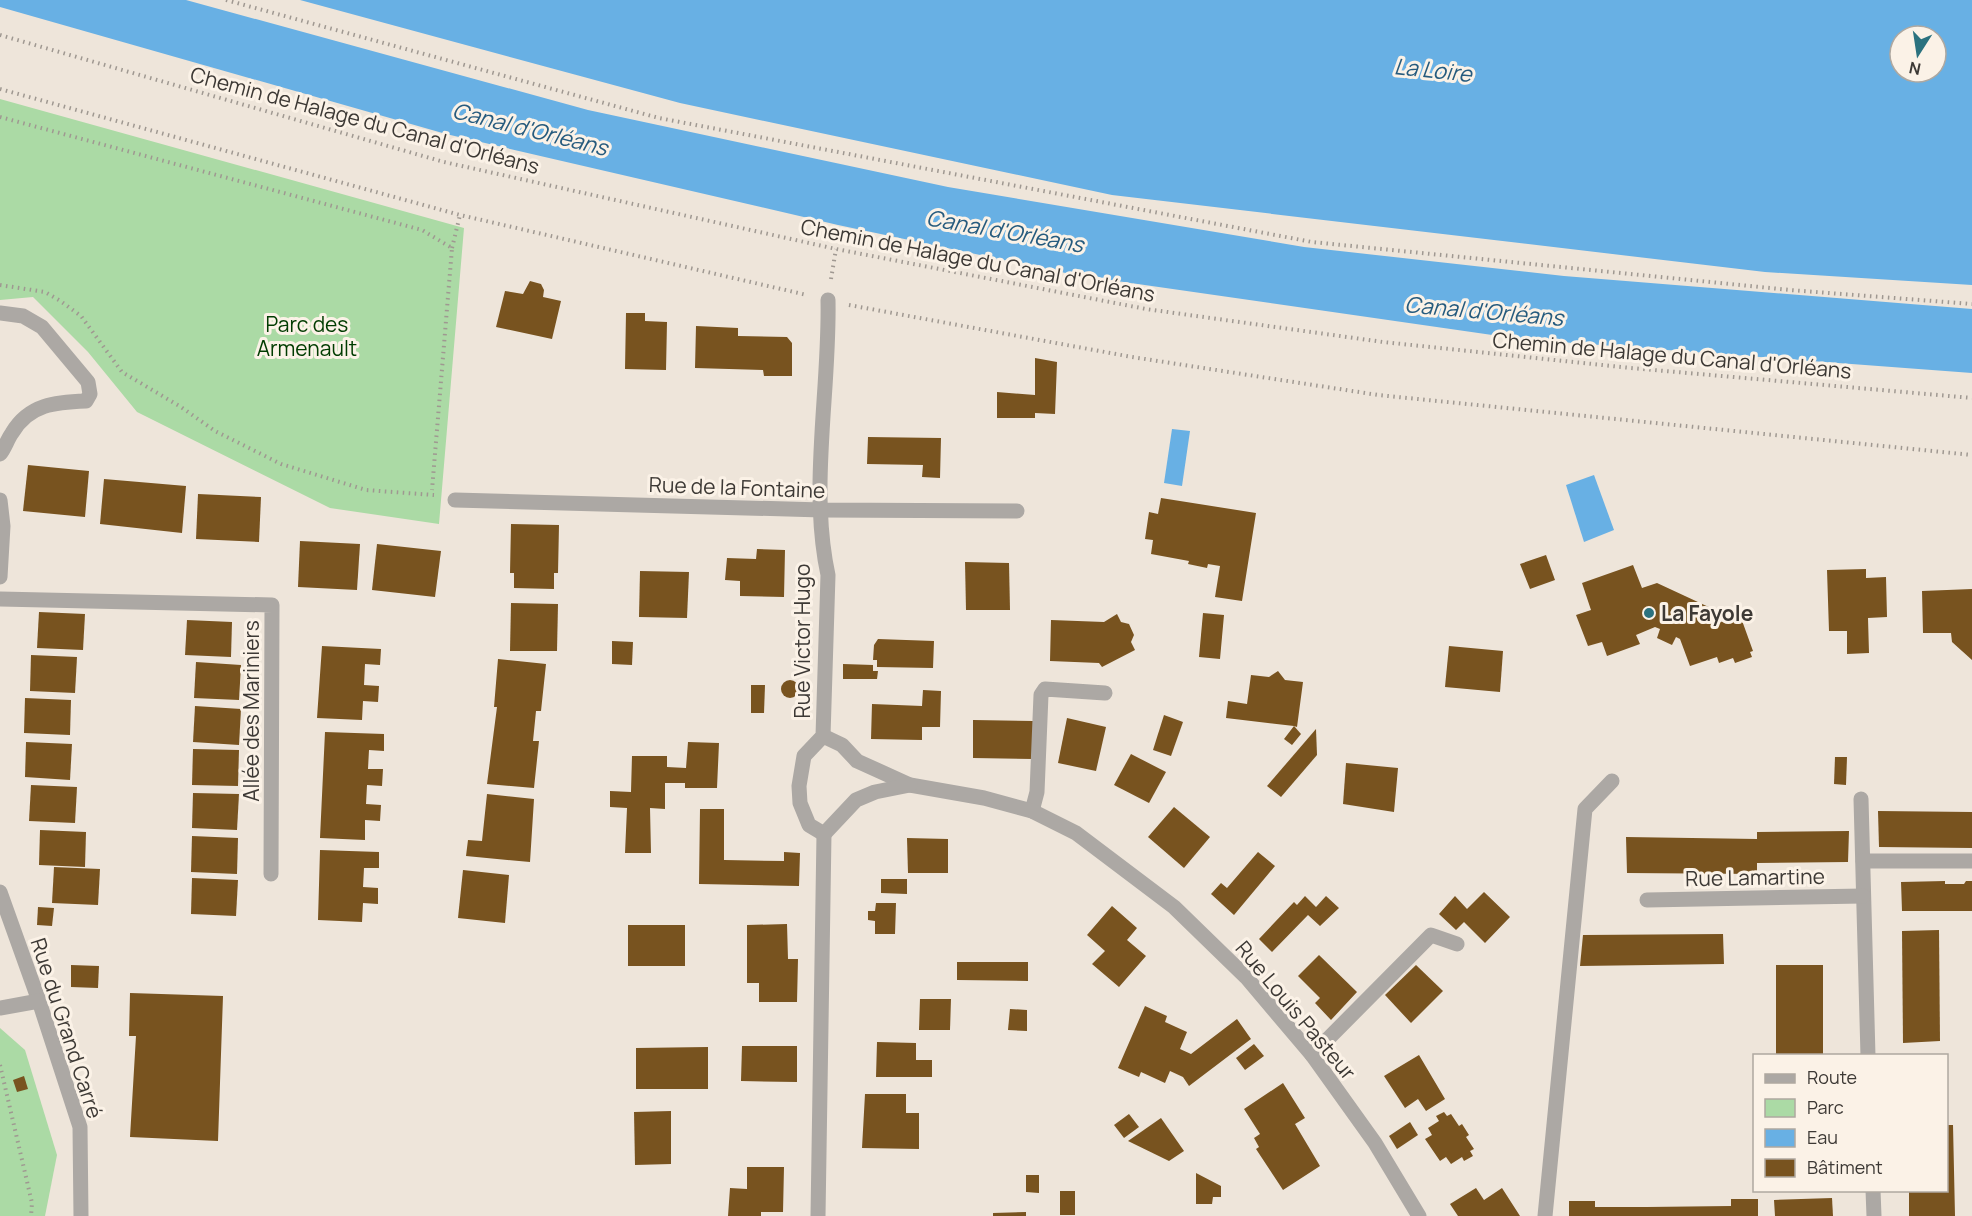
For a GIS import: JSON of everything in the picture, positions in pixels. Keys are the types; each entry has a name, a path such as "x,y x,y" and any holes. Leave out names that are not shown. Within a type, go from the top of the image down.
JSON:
{"street":[{"name":"Rue Victor Hugo","path":"824,834 808,825 800,803 799,786 804,756 823,736 828,575 824,556 820,482 828,300"},
{"path":"0,313 23,316 42,327 88,382 90,394 86,401 50,403 26,416 12,432 0,454"},
{"path":"0,500 3,526 0,577"},
{"name":"Rue de la Fontaine","path":"455,500 822,510 1017,511"},
{"name":"Allée des Mariniers","path":"0,599 272,605 271,874"},
{"path":"1032,811 1037,792 1041,695 1044,689 1105,693"},
{"name":"Rue Louis Pasteur","path":"823,736 842,745 857,761 910,784 984,798 1032,811 1076,833 1174,907 1246,977 1312,1055 1375,1143 1419,1216"},
{"path":"1545,1216 1586,809 1612,781"},
{"name":"Rue Louis Pasteur","path":"824,834 856,800 875,792 910,784"},
{"path":"1862,799 1868,1054"},
{"path":"818,1216 824,834"},
{"path":"1863,861 1972,861"},
{"name":"Rue du Grand Carré","path":"0,892 39,1000 80,1127 81,1216"},
{"name":"Rue Lamartine","path":"1647,900 1863,896"},
{"path":"1312,1055 1431,935 1457,944"},
{"path":"0,1008 39,1000"},
{"path":"1873,1192 1874,1216"}],"path":[{"path":"225,0 659,118 1312,242 1790,290 1972,304"},
{"name":"Chemin de Halage du Canal d'Orléans","path":"0,35 444,162 836,249 1146,309 1383,342 1631,368 1972,398"},
{"path":"0,89 460,215 898,316 1120,355 1378,395 1972,455"},
{"path":"0,117 422,230 452,248"},
{"path":"432,494 452,248 460,215"},
{"path":"0,285 45,292 59,300 81,316 122,372 216,431 281,464 366,490 432,494 455,500"},
{"path":"0,1065 32,1203 31,1216"}],"green space":[{"name":"Parc des Armenault","path":"0,99 464,228 439,524 330,508 137,412 88,352 33,297 0,300"},
{"path":"0,1028 25,1050 57,1155 45,1216 0,1216"}],"water":[{"name":"Canal d'Orléans","path":"0,0 186,0 588,110 948,187 1304,247 1564,276 1972,309 1972,373 1520,339 1075,275 838,225 446,134 0,7"},
{"name":"La Loire","path":"300,0 1972,0 1972,285 1765,272 1112,195 680,103"},
{"path":"1172,429 1190,431 1182,486 1164,483"},
{"path":"1594,475 1614,530 1584,542 1566,485"}],"building":[{"path":"530,281 541,284 544,290 543,297 561,301 552,339 496,327 505,291 523,294"},
{"path":"626,313 645,313 645,321 667,322 666,370 625,369"},
{"path":"696,326 738,328 738,336 787,337 792,343 792,376 764,376 763,370 695,368"},
{"path":"1035,358 1057,362 1055,414 1035,413 1035,418 997,418 997,392 1035,395"},
{"path":"868,437 941,438 940,478 922,477 923,465 867,464"},
{"path":"28,465 89,471 85,517 23,511"},
{"path":"104,479 186,486 182,533 100,524"},
{"path":"198,494 261,497 259,542 196,539"},
{"path":"1161,498 1256,513 1242,601 1215,597 1220,566 1208,564 1207,568 1188,564 1189,561 1151,554 1153,540 1145,539 1149,512 1158,514"},
{"path":"511,524 559,525 558,573 554,573 554,589 514,588 514,573 510,573"},
{"path":"300,541 360,544 357,590 298,587"},
{"path":"377,544 441,551 435,597 372,590"},
{"path":"757,549 785,550 784,597 740,596 740,581 725,580 727,558 756,559"},
{"path":"1546,555 1555,580 1530,589 1520,564"},
{"path":"965,562 1009,563 1010,610 966,610"},
{"name":"La Fayole","path":"1633,565 1642,588 1657,583 1713,609 1718,623 1740,615 1753,651 1750,652 1752,657 1735,663 1733,658 1719,663 1717,657 1690,666 1680,639 1676,637 1672,645 1657,638 1660,629 1655,627 1636,635 1640,644 1607,656 1602,642 1588,646 1576,615 1591,610 1582,583"},
{"path":"1866,569 1866,578 1886,577 1887,617 1868,618 1869,653 1847,654 1847,631 1829,631 1827,570"},
{"path":"640,571 689,572 687,618 639,617"},
{"path":"1972,589 1972,660 1952,642 1951,633 1923,633 1922,591"},
{"path":"511,603 558,604 557,651 510,651"},
{"path":"39,612 85,614 83,650 37,648"},
{"path":"1203,613 1224,615 1220,659 1199,657"},
{"path":"1117,614 1121,622 1129,624 1134,635 1131,642 1135,650 1102,667 1099,663 1050,661 1051,620 1104,622"},
{"path":"187,620 232,622 231,657 185,655"},
{"path":"878,639 934,641 933,668 877,667 877,660 873,660 874,645"},
{"path":"612,641 633,642 632,665 612,664"},
{"path":"322,646 381,649 380,665 365,664 364,685 379,686 378,702 363,701 362,720 317,718"},
{"path":"1449,646 1503,651 1500,692 1445,687"},
{"path":"31,655 77,657 75,693 30,691"},
{"path":"498,659 546,664 541,711 536,711 533,741 539,741 534,788 487,784 497,707 494,707"},
{"path":"196,662 241,665 239,700 194,698"},
{"path":"843,664 873,665 873,671 878,671 877,679 843,679"},
{"path":"1278,671 1285,680 1303,682 1297,727 1226,718 1228,701 1247,704 1251,675 1269,677"},
{"path":"790,680 796,683 799,689 796,695 790,698 784,695 781,689 784,683"},
{"path":"751,685 765,685 764,713 751,713"},
{"path":"923,690 941,691 940,727 922,727 922,740 871,739 872,704 922,706"},
{"path":"25,698 71,700 70,735 24,733"},
{"path":"195,706 241,709 239,745 193,742"},
{"path":"1164,715 1183,722 1171,756 1153,750"},
{"path":"1067,718 1106,727 1096,771 1058,763"},
{"path":"973,720 1033,721 1033,759 973,758"},
{"path":"1294,726 1301,734 1292,745 1284,739"},
{"path":"1316,729 1317,755 1281,797 1267,786"},
{"path":"325,732 384,734 384,751 369,750 368,769 383,769 382,786 367,785 366,804 381,805 380,821 365,820 365,840 320,838"},
{"path":"26,742 72,744 70,780 25,777"},
{"path":"688,742 719,743 717,788 685,788 685,783 665,783 665,809 650,808 651,853 625,853 627,808 610,807 610,791 631,792 632,756 667,756 667,767 686,768"},
{"path":"193,749 239,750 238,786 192,785"},
{"path":"1131,754 1166,772 1149,803 1114,785"},
{"path":"1835,757 1847,757 1846,785 1834,784"},
{"path":"1346,763 1398,768 1394,812 1343,804"},
{"path":"31,785 77,787 75,823 29,821"},
{"path":"193,793 239,794 237,830 192,828"},
{"path":"487,794 534,799 530,862 466,856 468,840 482,841"},
{"path":"1174,807 1210,837 1184,868 1148,837"},
{"path":"700,809 724,809 724,860 784,861 784,852 800,853 799,886 699,884"},
{"path":"1878,811 1972,812 1972,848 1879,847"},
{"path":"40,830 86,832 85,867 39,865"},
{"path":"1849,831 1848,862 1757,863 1757,874 1627,873 1626,837 1757,839 1757,832"},
{"path":"192,836 238,838 237,874 191,872"},
{"path":"907,838 948,839 948,873 908,873"},
{"path":"320,850 379,852 379,868 364,868 363,887 378,888 378,904 363,903 362,922 318,920"},
{"path":"1258,852 1275,866 1234,915 1211,894 1221,883 1227,888"},
{"path":"54,867 100,869 98,905 52,903"},
{"path":"463,870 509,875 505,923 458,918"},
{"path":"192,878 238,880 236,916 191,914"},
{"path":"881,879 907,879 907,894 881,893"},
{"path":"1945,881 1945,884 1964,884 1966,881 1972,881 1972,911 1902,911 1901,882"},
{"path":"1484,892 1510,917 1485,943 1464,922 1456,930 1439,914 1455,896 1467,909"},
{"path":"1305,896 1316,907 1326,896 1339,908 1320,926 1308,915 1272,952 1259,939 1294,902 1297,905"},
{"path":"876,903 896,903 895,934 875,934 875,921 868,920 868,911 875,911"},
{"path":"1112,906 1137,928 1127,940 1146,956 1119,987 1092,964 1105,951 1087,935"},
{"path":"38,907 54,908 52,926 37,925"},
{"path":"787,924 788,959 798,959 797,1002 759,1002 759,983 747,983 747,925"},
{"path":"628,925 685,925 685,966 628,966"},
{"path":"1939,930 1940,1041 1903,1043 1902,931"},
{"path":"1723,934 1724,964 1580,966 1583,935"},
{"path":"1319,955 1357,992 1331,1020 1315,1003 1320,998 1298,976"},
{"path":"957,962 1028,962 1028,981 957,980"},
{"path":"71,965 99,966 98,988 71,987"},
{"path":"1416,965 1443,991 1411,1023 1385,995"},
{"path":"1776,965 1823,965 1823,1054 1776,1054"},
{"path":"130,993 223,996 218,1141 130,1137 136,1036 129,1036"},
{"path":"920,999 951,999 950,1030 919,1030"},
{"path":"1145,1006 1167,1016 1165,1022 1187,1032 1180,1049 1191,1054 1237,1019 1251,1039 1189,1086 1183,1077 1170,1071 1165,1083 1141,1072 1139,1077 1118,1068"},
{"path":"1010,1009 1027,1010 1027,1031 1008,1030"},
{"path":"877,1042 916,1043 916,1060 932,1060 932,1077 876,1077"},
{"path":"1254,1044 1264,1056 1245,1070 1236,1058"},
{"path":"742,1046 797,1046 797,1082 741,1081"},
{"path":"708,1047 708,1089 636,1089 636,1048"},
{"path":"1419,1055 1445,1099 1426,1111 1418,1099 1405,1108 1384,1076"},
{"path":"24,1076 28,1089 17,1092 13,1080"},
{"path":"1283,1083 1305,1118 1295,1124 1320,1166 1283,1190 1256,1149 1259,1147 1254,1138 1260,1134 1244,1109"},
{"path":"865,1094 906,1094 906,1113 919,1113 919,1149 862,1148"},
{"path":"671,1111 671,1164 635,1165 634,1112"},
{"path":"1444,1112 1447,1116 1451,1114 1459,1126 1462,1124 1469,1135 1466,1137 1474,1149 1470,1151 1473,1156 1464,1161 1462,1157 1451,1164 1446,1157 1440,1161 1425,1139 1432,1135 1428,1128 1439,1121 1436,1116"},
{"path":"1129,1114 1139,1127 1124,1138 1114,1125"},
{"path":"1161,1118 1184,1151 1169,1161 1128,1141"},
{"path":"1410,1122 1418,1135 1397,1149 1389,1136"},
{"path":"1948,1125 1953,1125 1955,1216 1909,1216 1909,1192 1948,1192"},
{"path":"747,1167 784,1167 783,1212 761,1212 761,1216 728,1216 730,1188 747,1189"},
{"path":"1196,1173 1221,1186 1221,1197 1213,1197 1212,1204 1196,1204"},
{"path":"1026,1175 1039,1175 1039,1193 1026,1192"},
{"path":"1476,1188 1484,1200 1502,1188 1520,1216 1458,1216 1450,1204"},
{"path":"1060,1191 1075,1191 1075,1215 1060,1215"},
{"path":"1832,1198 1833,1216 1775,1216 1774,1200"},
{"path":"1731,1199 1758,1199 1758,1216 1569,1216 1569,1201 1595,1201 1595,1207 1731,1206"},
{"path":"1026,1212 1026,1216 993,1216 993,1213"}],"place":[{"name":"La Fayole","path":"1649,613"}]}
